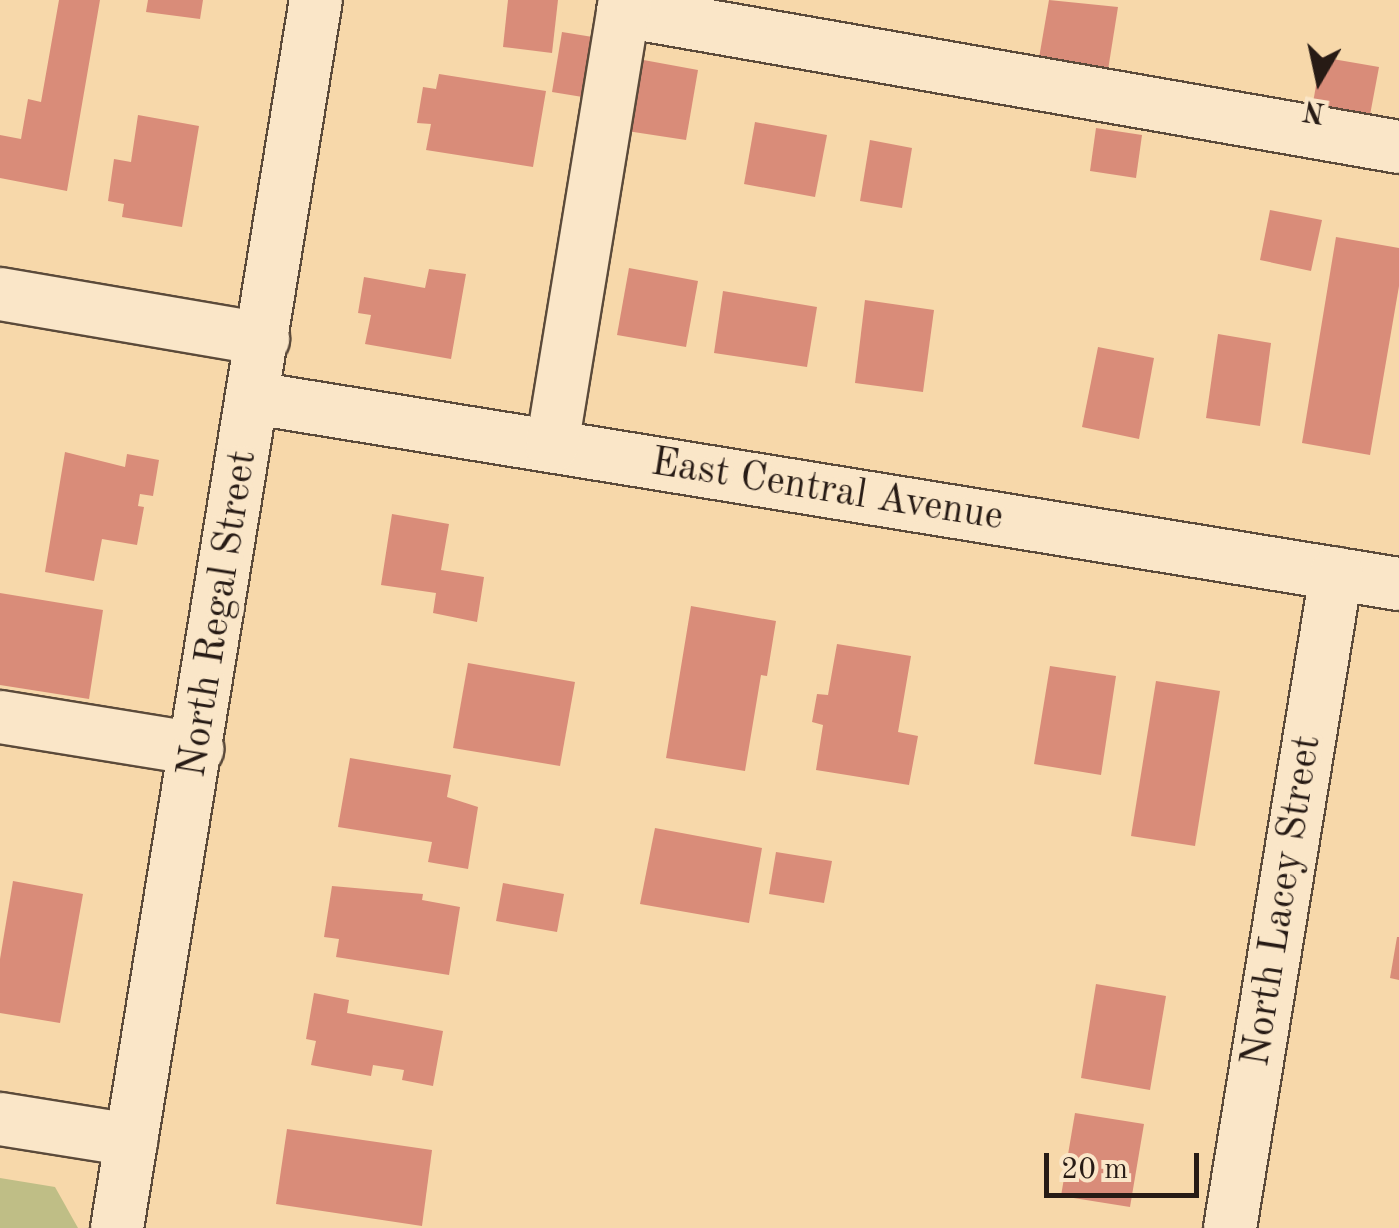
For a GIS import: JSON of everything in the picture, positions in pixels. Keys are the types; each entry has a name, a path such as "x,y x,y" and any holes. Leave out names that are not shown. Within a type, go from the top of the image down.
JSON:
{"street":[{"name":"North Regal Street","path":"117,1228 316,0"},
{"path":"552,446 624,6 1399,146"},
{"path":"0,294 264,339"},
{"name":"East Central Avenue","path":"254,398 1399,584"},
{"name":"North Lacey Street","path":"1230,1228 1336,574"},
{"path":"0,718 197,748"},
{"path":"0,1119 131,1140"}],"shaded area":[{"path":"0,1178 55,1187 78,1228 0,1228"}],"building":[{"path":"59,0 100,0 67,191 0,178 0,135 21,139 28,99 41,102"},
{"path":"148,0 203,0 200,19 146,12"},
{"path":"508,0 558,0 552,53 503,47"},
{"path":"1049,0 1118,7 1108,70 1039,58"},
{"path":"562,32 611,40 601,100 552,92"},
{"path":"1321,57 1379,67 1367,131 1310,120"},
{"path":"638,59 698,70 686,140 627,131"},
{"path":"439,74 546,91 533,167 426,150 431,124 417,123 423,87 436,89"},
{"path":"138,115 199,126 182,227 122,217 124,204 108,201 114,159 131,162"},
{"path":"755,122 827,135 815,197 744,184"},
{"path":"1096,128 1142,135 1136,178 1090,171"},
{"path":"870,140 912,148 902,208 860,201"},
{"path":"1270,210 1322,220 1311,271 1260,260"},
{"path":"1336,237 1399,248 1399,286 1370,455 1302,443"},
{"path":"629,268 698,281 686,347 617,335"},
{"path":"429,269 466,274 451,359 365,344 371,315 358,313 364,277 425,288"},
{"path":"723,291 817,307 807,367 714,353"},
{"path":"865,300 934,310 923,392 855,383"},
{"path":"1218,334 1271,343 1260,426 1206,418"},
{"path":"1098,347 1154,358 1139,439 1082,427"},
{"path":"65,452 125,467 127,454 159,460 153,496 140,494 138,506 144,507 137,545 102,539 94,581 45,572"},
{"path":"392,514 449,524 441,570 484,577 477,622 433,613 436,593 381,585"},
{"path":"0,593 103,610 89,699 0,685"},
{"path":"691,606 776,621 767,676 761,675 745,771 666,758"},
{"path":"837,644 911,656 898,732 918,736 909,785 816,770 823,725 812,722 817,694 828,695"},
{"path":"468,663 575,682 560,766 453,748"},
{"path":"1050,666 1116,676 1101,775 1034,764"},
{"path":"1156,681 1220,691 1195,846 1131,836"},
{"path":"350,758 451,775 447,797 478,807 468,869 428,862 432,842 338,827"},
{"path":"655,828 762,848 749,923 640,904"},
{"path":"776,852 832,861 824,903 769,894"},
{"path":"13,881 83,894 60,1023 0,1013 0,959"},
{"path":"503,883 564,894 557,932 496,921"},
{"path":"332,886 423,894 422,900 460,907 449,975 336,957 339,939 324,937"},
{"path":"1399,937 1399,980 1390,978"},
{"path":"1096,984 1166,996 1150,1090 1081,1078"},
{"path":"314,993 349,1000 347,1013 443,1031 433,1086 402,1080 404,1070 373,1065 371,1076 311,1065 316,1041 306,1039"},
{"path":"1075,1113 1144,1124 1130,1207 1061,1196"},
{"path":"287,1129 432,1150 422,1226 276,1204"}]}
